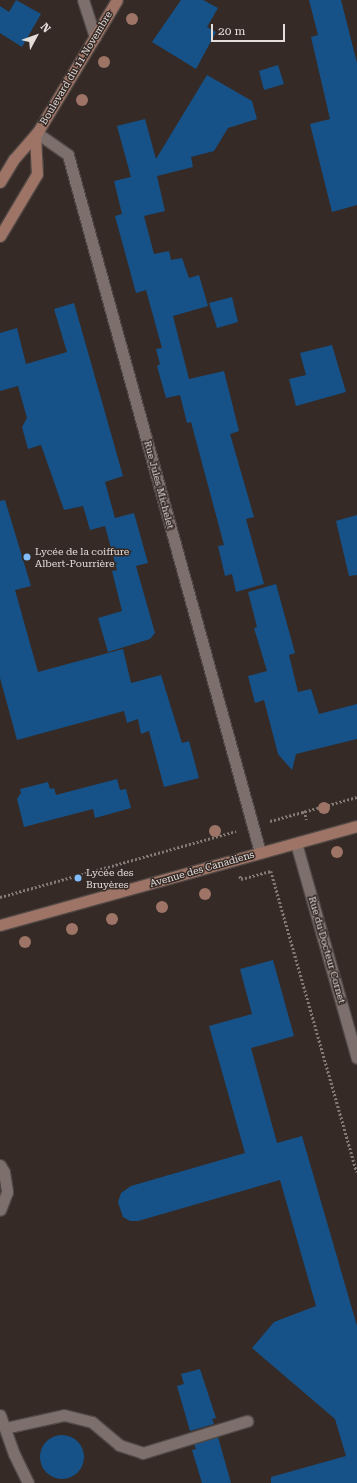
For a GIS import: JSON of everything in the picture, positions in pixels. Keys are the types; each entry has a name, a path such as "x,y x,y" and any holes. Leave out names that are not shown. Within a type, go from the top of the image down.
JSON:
{"main road":[{"name":"Boulevard du 11 Novembre","path":"0,182 14,159 36,135 116,0"},
{"name":"Boulevard du 11 Novembre","path":"0,236 37,174 36,135"},
{"name":"Avenue des Canadiens","path":"0,925 357,826"}],"street":[{"path":"83,0 95,37"},
{"name":"Rue Jules Michelet","path":"36,135 68,155 260,852"},
{"name":"Rue du Docteur Cornet","path":"296,843 357,1058"},
{"path":"0,1165 4,1172 7,1192 0,1210"},
{"path":"0,1415 4,1428 28,1483"},
{"path":"4,1428 64,1415 92,1422 119,1444 143,1453 248,1421"}],"path":[{"path":"0,897 357,797"},
{"path":"235,859 241,879 271,871 357,1172"}],"building":[{"path":"16,0 41,14 22,47 0,33 0,6 9,12"},
{"path":"181,0 203,0 218,8 207,27 216,32 196,69 152,42"},
{"path":"309,0 341,0 357,63 357,205 332,212 310,124 330,119 311,37 318,35"},
{"path":"278,65 284,84 264,90 259,71"},
{"path":"207,75 252,101 257,119 228,128 214,151 191,157 193,167 157,176 165,211 144,216 154,254 169,251 171,260 182,258 189,278 199,275 208,306 173,316 189,379 224,371 239,431 230,434 254,517 246,519 264,584 236,592 232,574 225,576 218,546 224,545 191,422 187,423 180,395 166,398 157,366 160,364 156,349 162,348 146,290 136,293 115,216 122,214 114,181 131,177 117,126 145,119 156,159"},
{"path":"232,297 238,322 217,328 209,303"},
{"path":"74,303 123,476 105,482 115,518 134,513 148,563 136,566 155,633 150,639 108,652 98,618 122,611 112,571 117,570 105,526 90,530 83,506 64,510 41,445 28,449 22,427 27,418 18,386 0,391 0,333 17,328 26,364 67,352 54,309"},
{"path":"332,345 346,392 296,406 289,379 306,375 300,353"},
{"path":"5,500 31,586 15,590 38,672 123,649 131,683 161,675 182,743 189,741 199,778 164,787 149,731 141,734 138,719 127,723 124,711 17,740 0,678 0,501"},
{"path":"357,515 357,575 349,576 336,521"},
{"path":"276,584 295,653 289,655 298,692 311,689 319,714 357,704 357,739 296,754 292,770 278,754 264,700 255,703 248,676 267,671 254,628 257,627 248,592"},
{"path":"117,779 120,790 126,789 131,808 95,818 93,809 24,827 17,799 21,793 20,789 48,782 50,789 54,788 56,795"},
{"path":"273,960 294,1036 251,1048 277,1143 302,1136 357,1326 357,1483 271,1483 271,1477 346,1456 335,1419 252,1348 274,1322 316,1306 280,1180 138,1221 130,1221 123,1217 118,1202 121,1193 131,1186 245,1153 209,1026 252,1014 240,969"},
{"path":"200,1369 216,1418 212,1419 214,1424 190,1431 177,1386 184,1384 181,1374"},
{"path":"58,1435 66,1435 71,1436 78,1441 83,1448 83,1466 78,1473 71,1478 58,1479 50,1476 43,1469 40,1461 40,1453 43,1445 50,1438"},
{"path":"218,1437 231,1483 202,1483 192,1450 196,1449 194,1444"}],"place":[{"name":"Lycée de la coiffure Albert-Pourrière","path":"27,557"},
{"name":"Lycée des Bruyères","path":"78,878"}]}
